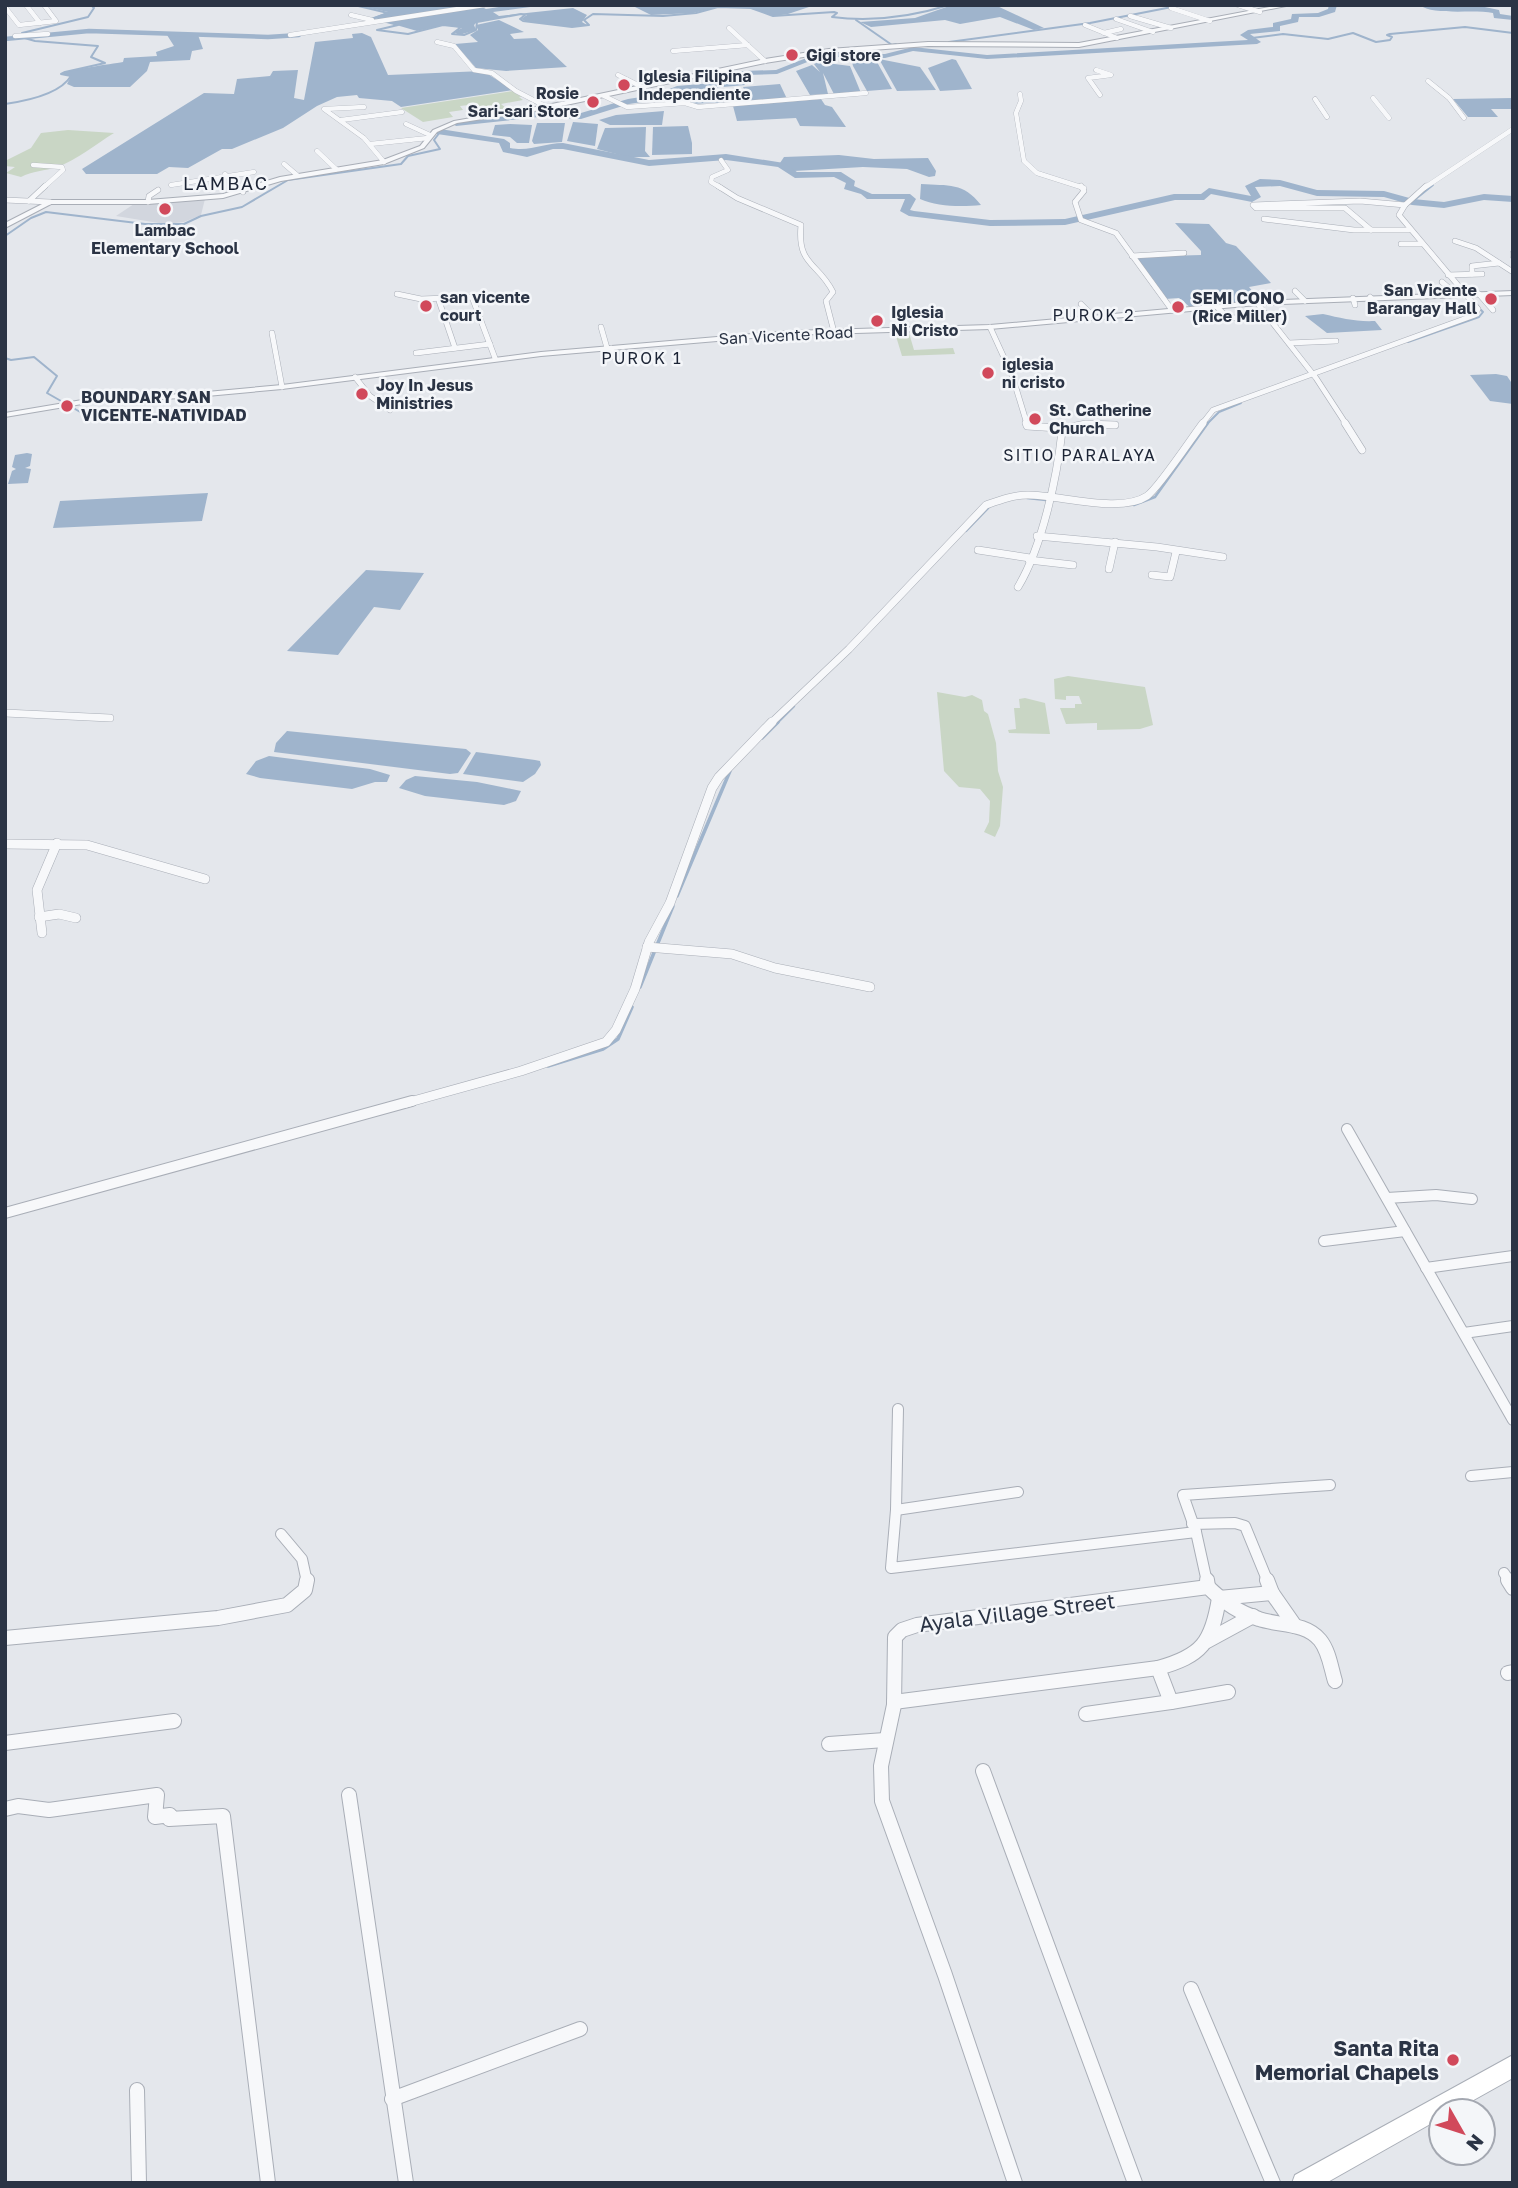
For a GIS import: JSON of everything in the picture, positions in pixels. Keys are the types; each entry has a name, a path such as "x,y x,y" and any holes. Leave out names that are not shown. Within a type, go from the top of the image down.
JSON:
{"main road":[{"path":"1303,2183 1513,2066"}],"street":[{"path":"26,5 40,23"},
{"path":"5,7 19,25 56,20 44,5"},
{"path":"290,35 484,5"},
{"path":"1238,5 1259,12"},
{"path":"5,200 148,202 214,198 297,175 384,162 422,147 429,136 442,127 468,119 604,96 765,61 859,48 955,44 1070,46 1289,5"},
{"path":"1171,8 1210,21"},
{"path":"351,15 383,21"},
{"path":"1130,16 1171,29"},
{"path":"1116,19 1153,32"},
{"path":"1085,25 1117,38"},
{"path":"729,28 765,61"},
{"path":"1103,33 1121,29"},
{"path":"15,36 48,34"},
{"path":"437,42 454,46 474,70 492,73 516,91 547,107"},
{"path":"673,51 748,45"},
{"path":"1096,70 1111,75 1088,78 1100,95"},
{"path":"618,75 644,88"},
{"path":"1428,81 1449,99 1464,118"},
{"path":"604,96 621,105 685,103 694,107 719,107 866,93"},
{"path":"1020,94 1021,101 1016,113 1024,161 1037,173 1084,187 1075,202 1079,218 1113,230 1172,310"},
{"path":"833,97 835,104"},
{"path":"1373,98 1389,118"},
{"path":"1314,99 1327,117"},
{"path":"364,107 324,109 370,144 384,162"},
{"path":"341,120 402,112"},
{"path":"406,124 429,136"},
{"path":"1460,294 1448,275 1399,215 1408,203 1444,173 1513,129"},
{"path":"370,144 429,136"},
{"path":"317,151 336,169"},
{"path":"721,160 728,170 712,177 711,182 737,198 801,225 799,245 811,267 825,276 833,292 826,301 834,332"},
{"path":"285,164 297,175"},
{"path":"29,201 63,170 62,167 33,165"},
{"path":"223,171 243,192"},
{"path":"171,184 254,172"},
{"path":"148,202 149,196 158,190"},
{"path":"5,226 50,202"},
{"path":"1371,230 1345,205 1289,209 1256,208 1253,205 1408,203"},
{"path":"1289,209 1298,223"},
{"path":"1264,219 1311,227 1409,230"},
{"path":"1455,241 1476,248 1511,269"},
{"path":"1401,244 1421,244"},
{"path":"1132,256 1185,253"},
{"path":"1472,274 1472,266 1500,263"},
{"path":"1448,275 1482,274"},
{"path":"5,1213 408,1102 597,1046 617,1030 642,974 712,788 728,767 790,703 849,649 986,505 1001,496 1122,502 1141,500 1148,496 1213,410 1475,315 1478,309 1442,282"},
{"path":"1295,291 1305,301"},
{"name":"San Vicente Road","path":"5,415 78,403 282,387 495,358 609,348 834,332 990,327 1257,303 1354,302 1370,297 1506,291"},
{"path":"397,294 422,299 472,297 495,358"},
{"path":"1479,294 1493,310"},
{"path":"1370,297 1378,306"},
{"path":"439,302 454,346"},
{"path":"1257,303 1289,343 1362,450"},
{"path":"1081,304 1095,318"},
{"path":"1217,307 1227,317 1236,318"},
{"path":"601,327 617,362"},
{"path":"990,327 1012,375 1027,426 1061,429 1086,424 1115,425"},
{"path":"272,333 282,387"},
{"path":"1289,343 1336,341"},
{"path":"454,346 416,353 416,346 490,344"},
{"path":"355,377 370,396 390,410"},
{"path":"1018,587 1037,536 1059,461 1061,429"},
{"path":"1037,536 1115,542 1223,557"},
{"path":"1109,569 1115,542"},
{"path":"978,550 1073,565"},
{"path":"1152,575 1170,577 1177,552"},
{"path":"5,713 110,718"},
{"path":"42,933 37,890 57,843"},
{"path":"5,844 86,845 205,879"},
{"path":"39,917 59,914 76,918"},
{"path":"652,948 732,954 775,968 870,987"},
{"path":"1347,1129 1513,1420"},
{"path":"1387,1198 1436,1195 1472,1199"},
{"path":"1324,1241 1405,1231"},
{"path":"1426,1268 1513,1256"},
{"path":"1464,1333 1513,1326"},
{"path":"898,1409 896,1510 891,1568 1235,1522 1245,1526 1272,1593 1295,1626"},
{"path":"1471,1476 1513,1472"},
{"path":"1330,1485 1183,1495 1208,1587 1219,1598 1253,1616 1295,1626 1319,1638 1335,1681"},
{"path":"896,1510 1018,1492"},
{"path":"5,1638 218,1618 287,1605 305,1590 308,1574 295,1549 281,1534"},
{"path":"1504,1573 1513,1588"},
{"name":"Ayala Village Street","path":"1015,2183 945,1975 882,1801 880,1770 894,1702 893,1641 906,1627 1208,1587"},
{"path":"1219,1598 1272,1593"},
{"path":"894,1702 1158,1668 1191,1659 1216,1623 1219,1598"},
{"path":"1206,1641 1253,1616"},
{"path":"1158,1668 1171,1702"},
{"path":"1086,1714 1228,1692"},
{"path":"5,1743 174,1721"},
{"path":"829,1744 885,1740"},
{"path":"983,1771 1135,2183"},
{"path":"5,1809 18,1806 48,1810 157,1795 155,1817 170,1815 169,1819 223,1816 264,2182"},
{"path":"349,1795 406,2183"},
{"path":"1191,1989 1273,2183"},
{"path":"392,2099 580,2029"},
{"path":"137,2090 139,2183"}],"shaded area":[{"name":"Lambac Elementary School","path":"205,199 201,215 184,222 165,224 116,216 134,204"}],"green space":[{"path":"513,91 524,96 519,97 523,100 501,104 511,112 483,117 469,105 460,106 463,110 449,112 453,117 423,122 401,108"},
{"path":"68,130 114,133 57,167 21,177 6,173 15,167 5,166 5,161 31,148 41,133"},
{"path":"895,333 909,333 914,350 953,348 955,354 902,356"},
{"path":"1068,676 1145,687 1153,725 1140,729 1097,730 1097,723 1066,724 1060,708 1075,708 1075,704 1082,704 1079,696 1066,696 1066,700 1055,699 1054,679"},
{"path":"937,692 965,697 972,695 982,700 984,711 988,714 1003,787 1000,826 995,837 984,832 989,822 990,801 980,789 959,787 944,771"},
{"path":"1019,699 1045,703 1050,734 1009,733 1008,730 1016,729 1014,708 1020,708"}],"water":[{"path":"355,5 479,5 385,20 371,18 388,12"},
{"path":"512,5 545,5 493,12 499,16 573,8 587,15 582,22 587,25 573,27 525,21 521,19 527,15 521,14 477,22 474,25 476,30 459,35 454,32 462,28 444,25 417,31 386,22 482,7 486,9"},
{"path":"631,5 815,5 774,16 746,7 718,7 693,13 651,15"},
{"path":"952,5 995,5 1044,28 1034,30 1000,17 960,24 945,20 871,27 860,22 915,18"},
{"path":"499,20 524,32 510,34 514,39 536,38 567,67 506,71 476,68 455,44 478,42 470,35 478,30 476,25"},
{"path":"362,33 371,37 388,75 483,71 513,90 401,107 392,101 359,98 357,95 337,97 317,106 283,128 232,149 222,149 188,168 169,167 157,174 86,174 82,169 204,93 234,94 237,79 270,76 273,71 298,70 294,98 304,100 315,42 353,38 352,34"},
{"path":"167,35 198,35 203,49 192,51 190,60 150,62 147,71 130,87 74,87 67,84 71,76 61,74 123,62 124,58 157,56 156,52 174,46"},
{"path":"879,59 920,67 936,90 897,91"},
{"path":"956,60 972,89 940,91 928,68"},
{"path":"819,62 850,66 861,93 835,96 823,73 828,94 810,95 796,71 812,65 820,72 814,64"},
{"path":"852,62 877,62 892,89 867,91 853,66"},
{"path":"780,84 787,99 750,101 743,87"},
{"path":"742,89 749,101 690,104 686,93"},
{"path":"1513,98 1513,109 1491,109 1498,117 1468,117 1453,99"},
{"path":"821,99 825,105 832,107 846,127 800,126 796,118 737,121 733,106"},
{"path":"664,111 662,125 610,125 599,120 616,115"},
{"path":"573,122 598,124 595,146 567,141"},
{"path":"537,123 565,123 562,142 534,144 532,141"},
{"path":"495,125 532,125 529,143 517,143 510,137 492,135"},
{"path":"688,126 692,154 652,155 653,127"},
{"path":"646,127 645,151 650,157 628,157 597,149 605,128"},
{"path":"839,155 874,159 928,158 936,171 935,176 929,177 907,169 863,167 794,171 780,163 784,157"},
{"path":"921,184 948,185 961,189 981,205 950,206 927,202 920,199"},
{"path":"1175,223 1209,224 1226,243 1236,246 1271,283 1249,287 1253,292 1236,293 1253,303 1191,308 1179,298 1165,299 1134,257 1201,255 1201,251"},
{"path":"1323,314 1375,321 1382,330 1327,333 1305,316"},
{"path":"1470,375 1507,376 1513,385 1513,404 1490,401"},
{"path":"32,454 30,466 25,468 31,469 28,483 8,484 12,471 16,469 12,467 15,455"},
{"path":"208,493 202,521 53,528 60,501"},
{"path":"366,570 424,573 400,610 374,607 338,655 287,651"},
{"path":"287,731 466,749 471,753 458,773 450,774 274,752 276,743"},
{"path":"476,752 540,761 541,765 535,774 523,782 463,774"},
{"path":"269,756 370,769 390,775 387,782 375,782 352,789 246,774 256,761"},
{"path":"415,776 477,782 521,791 516,801 504,805 425,796 399,788 406,780"}],"waterway":[{"path":"5,104 32,99 59,88 71,76 61,74 65,72 105,63 91,57 98,46 35,41 21,37 22,33 88,17 94,8 91,5"},
{"path":"306,5 335,5"},
{"path":"354,5 388,13 372,19"},
{"path":"383,21 398,25 377,30 408,34 443,25 461,27 452,34 464,35 476,30 477,22 521,14 525,15 520,19 523,21 572,27 589,25 584,20 593,14 663,16 696,13 718,7 751,8 773,16 834,12 837,13 832,17 877,19 920,13 949,5"},
{"path":"949,42 1090,23 1182,5"},
{"path":"456,123 539,114 581,116 628,102 673,95 670,92 677,89 742,83 737,76 743,73 777,72 819,55 885,56 913,49 987,57 1257,42 1244,35 1248,32 1277,29 1276,25 1295,20 1295,16 1319,15 1332,10 1333,5"},
{"path":"1424,5 1428,8 1480,8 1496,12 1497,16 1513,18"},
{"path":"856,20 892,45 896,44"},
{"path":"1252,38 1283,34 1328,39 1353,33 1376,42 1390,40 1392,37 1387,35 1390,34 1465,27 1513,33"},
{"path":"5,39 89,31 268,37 299,35"},
{"path":"5,236 31,218 46,212 145,224 184,224 201,216 242,207 288,180 401,164 408,156 440,149 434,140 440,132"},
{"path":"440,132 501,141 505,143 506,150 527,154 552,146 563,146 649,163 726,157 781,165 795,175 841,175 852,183 847,187 864,192 870,197 907,196 911,199 905,211 912,214 990,223 1065,222 1174,197 1204,197 1209,191 1252,199 1256,197 1250,186 1260,182 1280,183 1317,193 1384,194 1412,202 1444,205 1484,197 1513,199"},
{"path":"1412,202 1433,185"},
{"path":"1408,342 1479,317 1483,312 1479,308"},
{"path":"5,358 11,360 34,357 57,376 47,393 82,413 106,420 214,415 245,417"},
{"path":"1208,423 1219,412 1241,403"},
{"path":"1134,505 1155,497 1208,423"},
{"path":"1027,498 1046,500"},
{"path":"966,531 990,506"},
{"path":"762,738 794,706"},
{"path":"677,896 730,771"},
{"path":"640,987 673,906"},
{"path":"548,1066 603,1049 618,1039 632,1007"}],"place":[{"name":"Gigi store","path":"792,55"},
{"name":"Iglesia Filipina Independiente","path":"624,85"},
{"name":"Rosie Sari-sari Store","path":"593,102"},
{"name":"Lambac Elementary School","path":"165,209"},
{"name":"San Vicente Barangay Hall","path":"1491,299"},
{"name":"san vicente court","path":"426,306"},
{"name":"SEMI CONO (Rice Miller)","path":"1178,307"},
{"name":"Iglesia Ni Cristo","path":"877,321"},
{"name":"iglesia ni cristo","path":"988,373"},
{"name":"Joy In Jesus Ministries","path":"362,394"},
{"name":"BOUNDARY SAN VICENTE-NATIVIDAD","path":"67,406"},
{"name":"St. Catherine Church","path":"1035,419"},
{"name":"Santa Rita Memorial Chapels","path":"1453,2060"}],"district":[{"name":"LAMBAC","path":"226,183"},
{"name":"PUROK 2","path":"1094,315"},
{"name":"PUROK 1","path":"642,358"},
{"name":"SITIO PARALAYA","path":"1080,455"}]}
